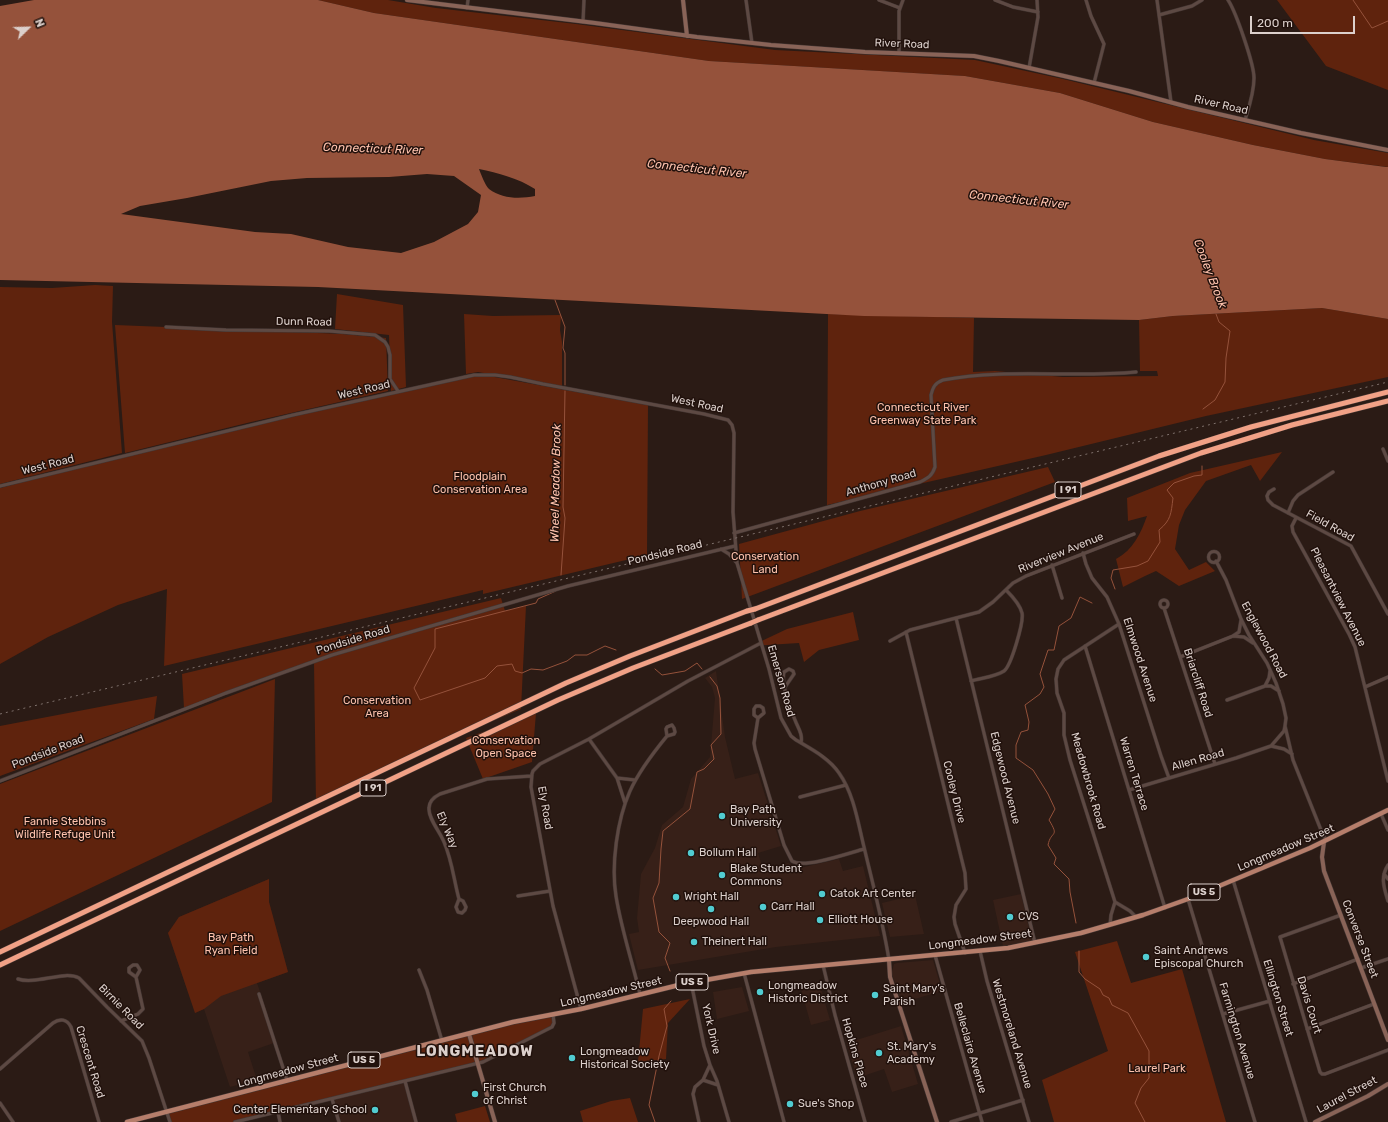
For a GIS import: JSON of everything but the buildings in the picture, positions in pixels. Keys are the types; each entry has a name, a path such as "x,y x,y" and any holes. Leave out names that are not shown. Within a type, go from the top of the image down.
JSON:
{"highway":[{"name":"I 91","path":"0,952 566,683 630,656 1153,458 1257,425 1388,392"},
{"name":"I 91","path":"0,965 551,703 633,668 1213,449 1286,427 1388,401"}],"main road":[{"name":"Longmeadow Street","path":"127,1122 512,1022 582,1009 691,982 744,973 980,951 1035,943 1110,925 1136,918 1188,899 1324,842 1388,810"}],"street":[{"name":"River Road","path":"407,0 752,44 970,56 992,59 1301,133 1388,150"},
{"path":"467,8 468,0"},
{"path":"583,22 584,0"},
{"path":"683,0 688,36"},
{"path":"746,0 752,44"},
{"path":"880,0 900,8"},
{"path":"899,52 900,8 903,0"},
{"path":"994,0 1013,7 1038,12"},
{"path":"1029,68 1038,24 1037,0"},
{"path":"1086,0 1091,16 1104,44 1094,83"},
{"path":"1157,0 1170,102"},
{"path":"1159,15 1192,6 1202,0"},
{"path":"1229,1 1254,73 1252,96 1245,120"},
{"name":"Dunn Road","path":"166,327 226,330 329,331 375,335 385,342 388,347 390,354 390,379 398,391"},
{"name":"Anthony Road","path":"734,533 929,478 933,474 935,467 931,395 934,387 942,380 982,374 1047,375 1136,372"},
{"name":"West Road","path":"0,486 190,439 474,375 496,375 704,414 726,419 732,425"},
{"name":"Emerson Road","path":"732,425 734,435 734,533 737,563 761,643 781,718 791,736 830,763 840,774 846,786 852,802 884,929 889,960"},
{"path":"1383,449 1388,461"},
{"path":"1288,513 1293,501 1298,495 1332,472"},
{"name":"Field Road","path":"1274,489 1268,493 1268,498 1273,505 1351,546 1388,614"},
{"name":"Pleasantview Avenue","path":"1296,518 1292,526 1293,532 1353,642 1361,667 1388,781"},
{"name":"Riverview Avenue","path":"890,641 906,632 972,614 983,609 1020,579 1052,565 1134,534"},
{"name":"Pondside Road","path":"0,781 226,693 327,657 568,586 735,546"},
{"path":"721,549 729,554 737,563"},
{"name":"Elmwood Avenue","path":"1084,553 1086,564 1092,578 1107,597 1119,624 1169,778"},
{"name":"Englewood Road","path":"1216,561 1226,580 1241,619 1270,668 1280,691 1285,713 1285,726 1292,754 1325,838 1324,842"},
{"path":"1052,565 1062,598"},
{"path":"971,681 1003,672 1010,663 1020,629 1022,615 1020,607 1006,590"},
{"name":"Briarcliff Road","path":"1164,608 1215,764"},
{"name":"Edgewood Avenue","path":"956,618 1035,943"},
{"path":"1180,656 1233,636 1240,630 1241,619"},
{"name":"Meadowbrook Road","path":"1115,902 1070,760 1064,735 1064,713 1056,687 1056,676 1060,664 1066,658 1119,624"},
{"name":"Cooley Drive","path":"906,632 965,873 966,889 956,906 954,914 955,924 962,940 965,953"},
{"path":"1233,636 1244,637 1256,644"},
{"name":"Ely Road","path":"582,1009 558,926 550,891 531,787 531,776 533,771 540,764 589,739 688,681 761,643"},
{"name":"Warren Terrace","path":"1085,646 1165,908"},
{"path":"1265,686 1269,678 1270,668"},
{"path":"785,687 794,674 789,669 783,673 785,687 791,710 802,734 801,743"},
{"path":"1365,687 1388,677"},
{"path":"1227,700 1265,686 1273,686 1280,691"},
{"path":"758,718 754,743 755,749 784,845 790,859 795,863 804,864 864,849"},
{"path":"1285,726 1284,731 1272,746 1284,749 1292,754"},
{"path":"640,994 620,916 615,886 615,849 625,804 635,780 647,761 667,736"},
{"path":"589,739 617,778 625,804"},
{"name":"Allen Road","path":"1129,790 1272,746"},
{"name":"Ely Way","path":"459,900 444,842 430,813 429,805 431,800 440,794 484,780 531,776"},
{"path":"617,778 635,780"},
{"path":"800,797 846,786"},
{"path":"1381,814 1388,830"},
{"name":"Converse Street","path":"1324,842 1322,854 1323,864 1388,1040"},
{"path":"1388,865 1384,871 1383,882 1388,901"},
{"path":"1384,874 1388,872"},
{"path":"1384,874 1388,879"},
{"name":"Ellington Street","path":"1233,880 1306,1122"},
{"path":"518,896 550,891"},
{"name":"Farmington Avenue","path":"1188,899 1255,1122"},
{"path":"1110,925 1110,915 1115,902 1130,911 1136,918"},
{"name":"Davis Court","path":"1341,914 1280,938 1320,1072 1325,1074 1388,1050"},
{"name":"Westmoreland Avenue","path":"980,951 987,981 1029,1122"},
{"name":"Belleclaire Avenue","path":"935,955 982,1122"},
{"path":"1293,984 1358,959"},
{"path":"1361,968 1388,959"},
{"path":"889,960 890,977 937,1122"},
{"name":"Hopkins Place","path":"823,965 865,1122"},
{"path":"419,970 427,990 442,1041"},
{"path":"744,973 784,1122"},
{"name":"Birnie Road","path":"18,979 24,981 78,976 143,1043 166,1111"},
{"path":"121,1021 138,1014 143,1009 136,977"},
{"name":"York Drive","path":"691,982 704,1046 710,1065 703,1080 696,1086 693,1094 699,1122"},
{"path":"259,994 287,1080"},
{"path":"1223,1014 1270,1001"},
{"path":"1307,1030 1374,1004"},
{"name":"Longmeadow Street","path":"235,1122 490,1059 552,1027 554,1023 554,1014"},
{"name":"Crescent Road","path":"0,1069 55,1022 60,1020 66,1021 71,1027 99,1122"},
{"path":"469,1034 495,1122"},
{"path":"710,1065 718,1085 729,1122"},
{"path":"703,1080 718,1085"},
{"path":"405,1081 416,1122"},
{"name":"Laurel Street","path":"1315,1122 1368,1096 1388,1084"},
{"path":"332,1099 339,1122"},
{"path":"951,1122 1023,1100"},
{"path":"0,1103 12,1122"},
{"path":"166,1111 170,1122"},
{"path":"278,1112 280,1122"}],"shaded area":[{"name":"Bay Path University","path":"716,671 725,737 735,779 758,773 781,846 758,853 764,872 788,863 800,868 839,859 843,871 863,866 880,936 776,947 638,970 629,934 639,932 637,918 641,874 655,848 662,825 683,807 691,779 710,757 715,698 712,687 705,678"},
{"name":"Bay Path Ryan Field","path":"269,879 269,902 288,972 257,983 268,1015 265,1017 274,1043 248,1052 257,1080 230,1087 204,1009 195,1013 168,933 179,917"},
{"path":"1021,894 1032,941 1003,946 993,900"},
{"path":"915,895 924,934 890,937 882,903"},
{"path":"933,960 942,991 901,1003 892,974 894,964"},
{"path":"799,982 819,982 830,1020 811,1025"},
{"path":"742,987 749,1011 717,1019 713,992"},
{"name":"St. Mary's Academy","path":"901,1026 918,1084 892,1092 884,1069 857,1078 847,1043"},
{"name":"Center Elementary School","path":"405,1081 417,1122 339,1122 332,1099"}],"green space":[{"path":"318,0 388,0 436,8 576,24 775,50 975,60 1063,79 1314,140 1388,153 1388,167 1325,159 1253,145 1153,122 1060,93 965,76 709,61 374,13"},
{"path":"1277,0 1388,0 1388,90 1326,66"},
{"path":"95,285 113,286 112,322 122,453 0,484 0,287 52,288"},
{"path":"337,294 403,305 406,387 391,391 389,335 335,329"},
{"name":"Connecticut River Greenway State Park","path":"1322,308 1388,319 1388,377 1206,416 1046,455 827,505 828,314 974,318 973,372 995,371 1063,377 1158,376 1157,371 1140,371 1139,320 1173,316"},
{"path":"464,314 493,316 561,315 560,330 562,342 562,387 478,372 466,374"},
{"path":"115,325 343,334 386,338 388,391 251,422 125,453"},
{"name":"Floodplain Conservation Area","path":"478,374 648,405 647,555 483,594 483,590 164,666 167,589 118,605 48,637 0,664 0,488 118,457"},
{"path":"1282,452 1260,481 1251,465 1206,481 1185,510 1179,525 1175,549 1189,570 1206,562 1215,571 1179,586 1156,571 1123,587 1116,559 1132,546 1142,529 1147,516 1128,521 1127,498 1190,473"},
{"name":"Conservation Land","path":"1048,467 1055,482 742,599 739,544 860,511"},
{"name":"Conservation Area","path":"501,598 505,611 526,606 521,709 450,739 316,804 314,662 292,668 184,708 182,674"},
{"path":"853,612 859,640 819,650 804,662 799,643 751,646 787,629"},
{"name":"Fannie Stebbins Wildlife Refuge Unit","path":"275,679 272,802 0,931 0,784"},
{"path":"157,696 154,719 0,776 0,726"},
{"name":"Conservation Open Space","path":"536,713 532,762 483,779 466,738"},
{"name":"Bay Path Ryan Field","path":"269,879 269,902 288,972 221,996 204,1009 195,1013 168,933 179,917"},
{"name":"Laurel Park","path":"1117,941 1131,983 1182,969 1226,1122 1054,1122 1042,1080 1108,1051 1075,952"},
{"path":"690,999 668,1023 666,1059 638,1062 643,1009"},
{"path":"553,1014 553,1025 490,1059 235,1122 170,1122 166,1111"},
{"path":"630,1098 638,1122 583,1122 580,1111 611,1101"},
{"path":"485,1106 490,1122 457,1122 455,1114"}],"water":[{"name":"Connecticut River","path":"34,0 318,0 374,13 709,61 965,76 1060,93 1153,122 1253,145 1325,159 1388,167 1388,319 1322,308 1173,316 1139,320 864,316 318,287 0,280 0,6","holes":["479,169 501,174 522,182 535,189 535,196 523,198 500,195 489,189","427,174 454,176 481,195 478,212 468,224 434,242 401,253 348,247 291,234 255,232 121,214 140,206 271,181 307,178 389,177"]}],"waterway":[{"path":"1353,0 1372,28 1388,21"},
{"name":"Wheel Meadow Brook","path":"555,300 565,327 563,348 565,353 565,385"},
{"name":"Cooley Brook","path":"1203,409 1215,400 1225,382 1226,358 1230,331 1219,322 1216,314"},
{"name":"Wheel Meadow Brook","path":"561,575 565,518 563,507 565,391"},
{"name":"Cooley Brook","path":"1115,589 1111,578 1113,570 1137,566 1148,561 1160,542 1159,530 1166,523 1171,513 1173,498 1167,490 1174,483 1194,476 1202,475 1202,466"},
{"name":"Wheel Meadow Brook","path":"556,591 538,599 536,603 435,629 435,648 414,688 420,700 485,678 497,666 512,664 515,671 522,673 531,669 543,670 567,661 575,655 587,655 605,646 616,650"},
{"name":"Cooley Brook","path":"1076,923 1069,879 1054,864 1056,858 1048,845 1049,840 1054,834 1054,829 1049,820 1055,809 1048,794 1033,770 1016,758 1016,745 1021,732 1028,730 1029,722 1025,705 1040,694 1044,687 1040,674 1048,650 1054,650 1059,626 1071,618 1080,597 1092,603"},
{"name":"Wheel Meadow Brook","path":"655,669 662,675 685,671 697,663 702,669"},
{"name":"Wheel Meadow Brook","path":"670,971 665,958 670,943 659,932 653,898 659,883 663,831 690,809 697,772 704,769 714,759 711,745 721,734 720,698 717,686 710,677"},
{"name":"Cooley Brook","path":"1079,951 1079,972 1085,979 1100,989 1103,995 1109,998 1112,1005 1128,1013 1149,1051 1149,1078 1141,1088 1135,1103 1145,1122"},
{"name":"Wheel Meadow Brook","path":"655,1122 649,1105 667,1026 664,1009 671,1001"}],"railway":[{"path":"0,714 1388,382"}],"place":[{"name":"Bay Path University","path":"722,816"},
{"name":"Bollum Hall","path":"691,853"},
{"name":"Blake Student Commons","path":"722,875"},
{"name":"Catok Art Center","path":"822,894"},
{"name":"Wright Hall","path":"676,897"},
{"name":"Carr Hall","path":"763,907"},
{"name":"Deepwood Hall","path":"711,909"},
{"name":"CVS","path":"1010,917"},
{"name":"Elliott House","path":"820,920"},
{"name":"Theinert Hall","path":"694,942"},
{"name":"Saint Andrews Episcopal Church","path":"1146,957"},
{"name":"Longmeadow Historic District","path":"760,992"},
{"name":"Saint Mary’s Parish","path":"875,995"},
{"name":"St. Mary's Academy","path":"879,1053"},
{"name":"Longmeadow Historical Society","path":"572,1058"},
{"name":"First Church of Christ","path":"475,1094"},
{"name":"Sue's Shop","path":"790,1104"},
{"name":"Center Elementary School","path":"375,1110"}],"district":[{"name":"LONGMEADOW","path":"475,1052"}]}
